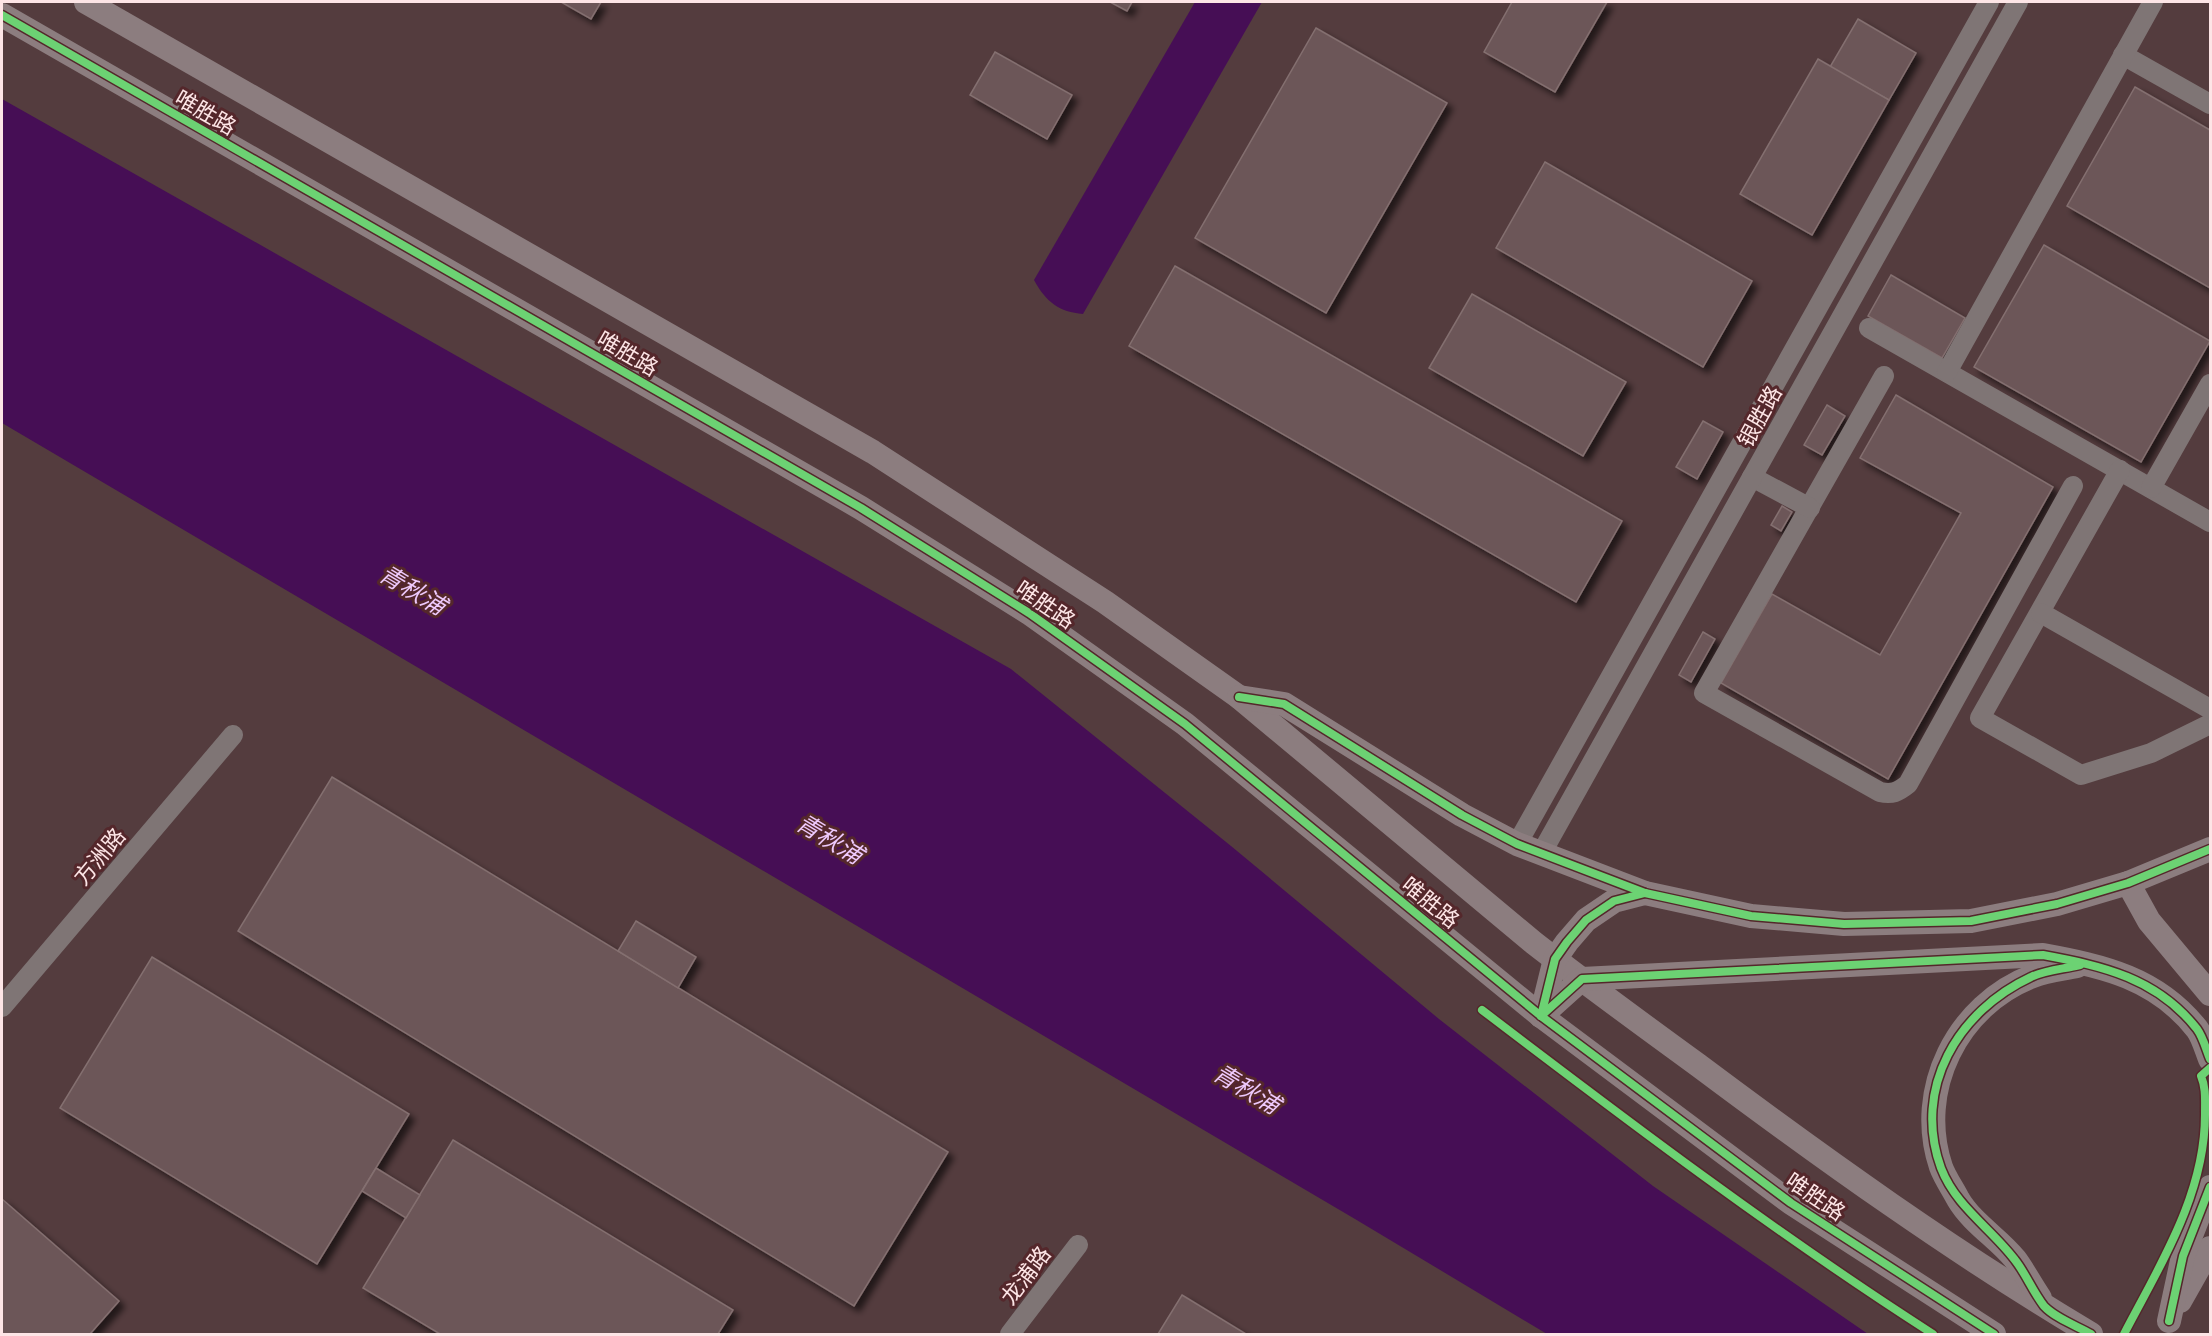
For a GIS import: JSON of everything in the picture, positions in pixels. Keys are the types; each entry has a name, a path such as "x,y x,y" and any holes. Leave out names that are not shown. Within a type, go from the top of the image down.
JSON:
{"main road":[{"name":"唯胜路","path":"86,2 873,452 1105,602 1239,697 1582,980 1818,1155 2045,1307 2091,1335"},
{"name":"唯胜路","path":"2,15 861,508 1029,613 1185,724 1541,1016 1791,1203 1994,1335"},
{"path":"1239,697 1284,704 1462,816 1517,844 1645,893 1751,916 1844,924 1971,921 2057,904 2128,883 2211,849"},
{"path":"2128,883 2150,921 2211,994"},
{"path":"1541,1016 1555,959 1586,920 1614,901 1645,893"},
{"path":"1541,1016 1582,980 2043,956 2089,963 2134,978 2169,1001 2198,1030 2211,1059"},
{"path":"2045,1307 2014,1258 1960,1203 1941,1167 1933,1125 1934,1092 1944,1061 1958,1035 1978,1012 2002,992 2033,976 2089,963"},
{"path":"2165,1328 2183,1256 2211,1186"},
{"path":"2165,1328 2211,1248"}],"street":[{"name":"银胜路","path":"1517,844 1989,2"},
{"name":"银胜路","path":"1541,854 2018,2"},
{"path":"1947,372 2153,2"},
{"path":"2123,55 2211,104"},
{"path":"1869,328 2211,522"},
{"path":"1884,376 1704,693 1888,794 1898,792 1908,784 2073,486"},
{"path":"2151,488 2211,384"},
{"path":"2120,470 1980,718 2081,775 2151,753 2211,724"},
{"path":"1752,477 1810,508"},
{"path":"2041,613 2211,709"},
{"name":"方洲路","path":"2,1007 233,735"},
{"name":"龙浦路","path":"1010,1335 1078,1245"}],"water":[{"path":"1195,2 1262,2 1083,314 1067,311 1048,300 1034,280"},
{"name":"青秋浦","path":"2,99 1011,669 1231,846 1439,1019 1653,1186 1868,1334 1547,1334 2,423"}],"building":[{"path":"561,2 601,2 591,19"},
{"path":"1110,2 1132,2 1127,11"},
{"path":"1512,2 1607,2 1555,92 1484,52"},
{"path":"1858,19 1916,53 1889,100 1830,67"},
{"path":"1316,28 1447,103 1326,313 1195,238"},
{"path":"995,52 1072,95 1047,139 970,95"},
{"path":"1818,59 1889,100 1812,235 1740,194"},
{"path":"2135,87 2210,130 2210,288 2067,206"},
{"path":"1545,162 1752,281 1703,367 1496,248"},
{"path":"2044,245 2210,341 2141,462 1974,367"},
{"path":"1175,266 1622,521 1576,602 1129,346"},
{"path":"1891,275 1965,318 1942,358 1868,316"},
{"path":"1472,294 1626,382 1583,456 1429,368"},
{"path":"1896,395 2053,487 1888,779 1721,683 1772,594 1880,655 1961,513 1860,458"},
{"path":"1827,405 1845,416 1822,455 1804,445"},
{"path":"1703,421 1723,432 1697,479 1676,467"},
{"path":"1782,506 1792,512 1781,531 1771,525"},
{"path":"1703,632 1715,639 1691,682 1679,675"},
{"path":"332,777 948,1152 854,1306 238,931"},
{"path":"636,921 696,957 678,988 618,951"},
{"path":"152,957 409,1114 317,1264 60,1108"},
{"path":"453,1140 733,1310 718,1334 440,1334 363,1288"},
{"path":"376,1168 420,1195 406,1218 362,1191"},
{"path":"2,1199 119,1301 90,1334 2,1334"},
{"path":"1182,1295 1246,1334 1158,1334"}],"cycle path":[{"path":"2,15 861,508 1029,613 1185,724 1541,1016 1791,1203 1994,1334"},
{"path":"1239,697 1284,704 1462,815 1517,844 1645,893 1751,916 1844,924 1971,921 2057,904 2128,883 2210,849"},
{"path":"1541,1016 1555,959 1567,942 1586,920 1614,901 1645,893"},
{"path":"1541,1016 1582,979 2043,955 2108,970 2147,986 2164,997 2197,1029 2210,1059"},
{"path":"2080,965 2031,977 2005,992 1982,1010 1963,1031 1948,1055 1937,1081 1933,1109 1934,1138 1941,1168 1956,1194 2006,1248 2044,1306 2060,1318 2091,1334"},
{"path":"1482,1010 1761,1217 1933,1334"},
{"path":"2124,1334 2166,1255 2189,1200 2198,1171 2203,1142 2205,1098 2201,1076 2210,1068"},
{"path":"2169,1321 2183,1256 2210,1187"}]}
